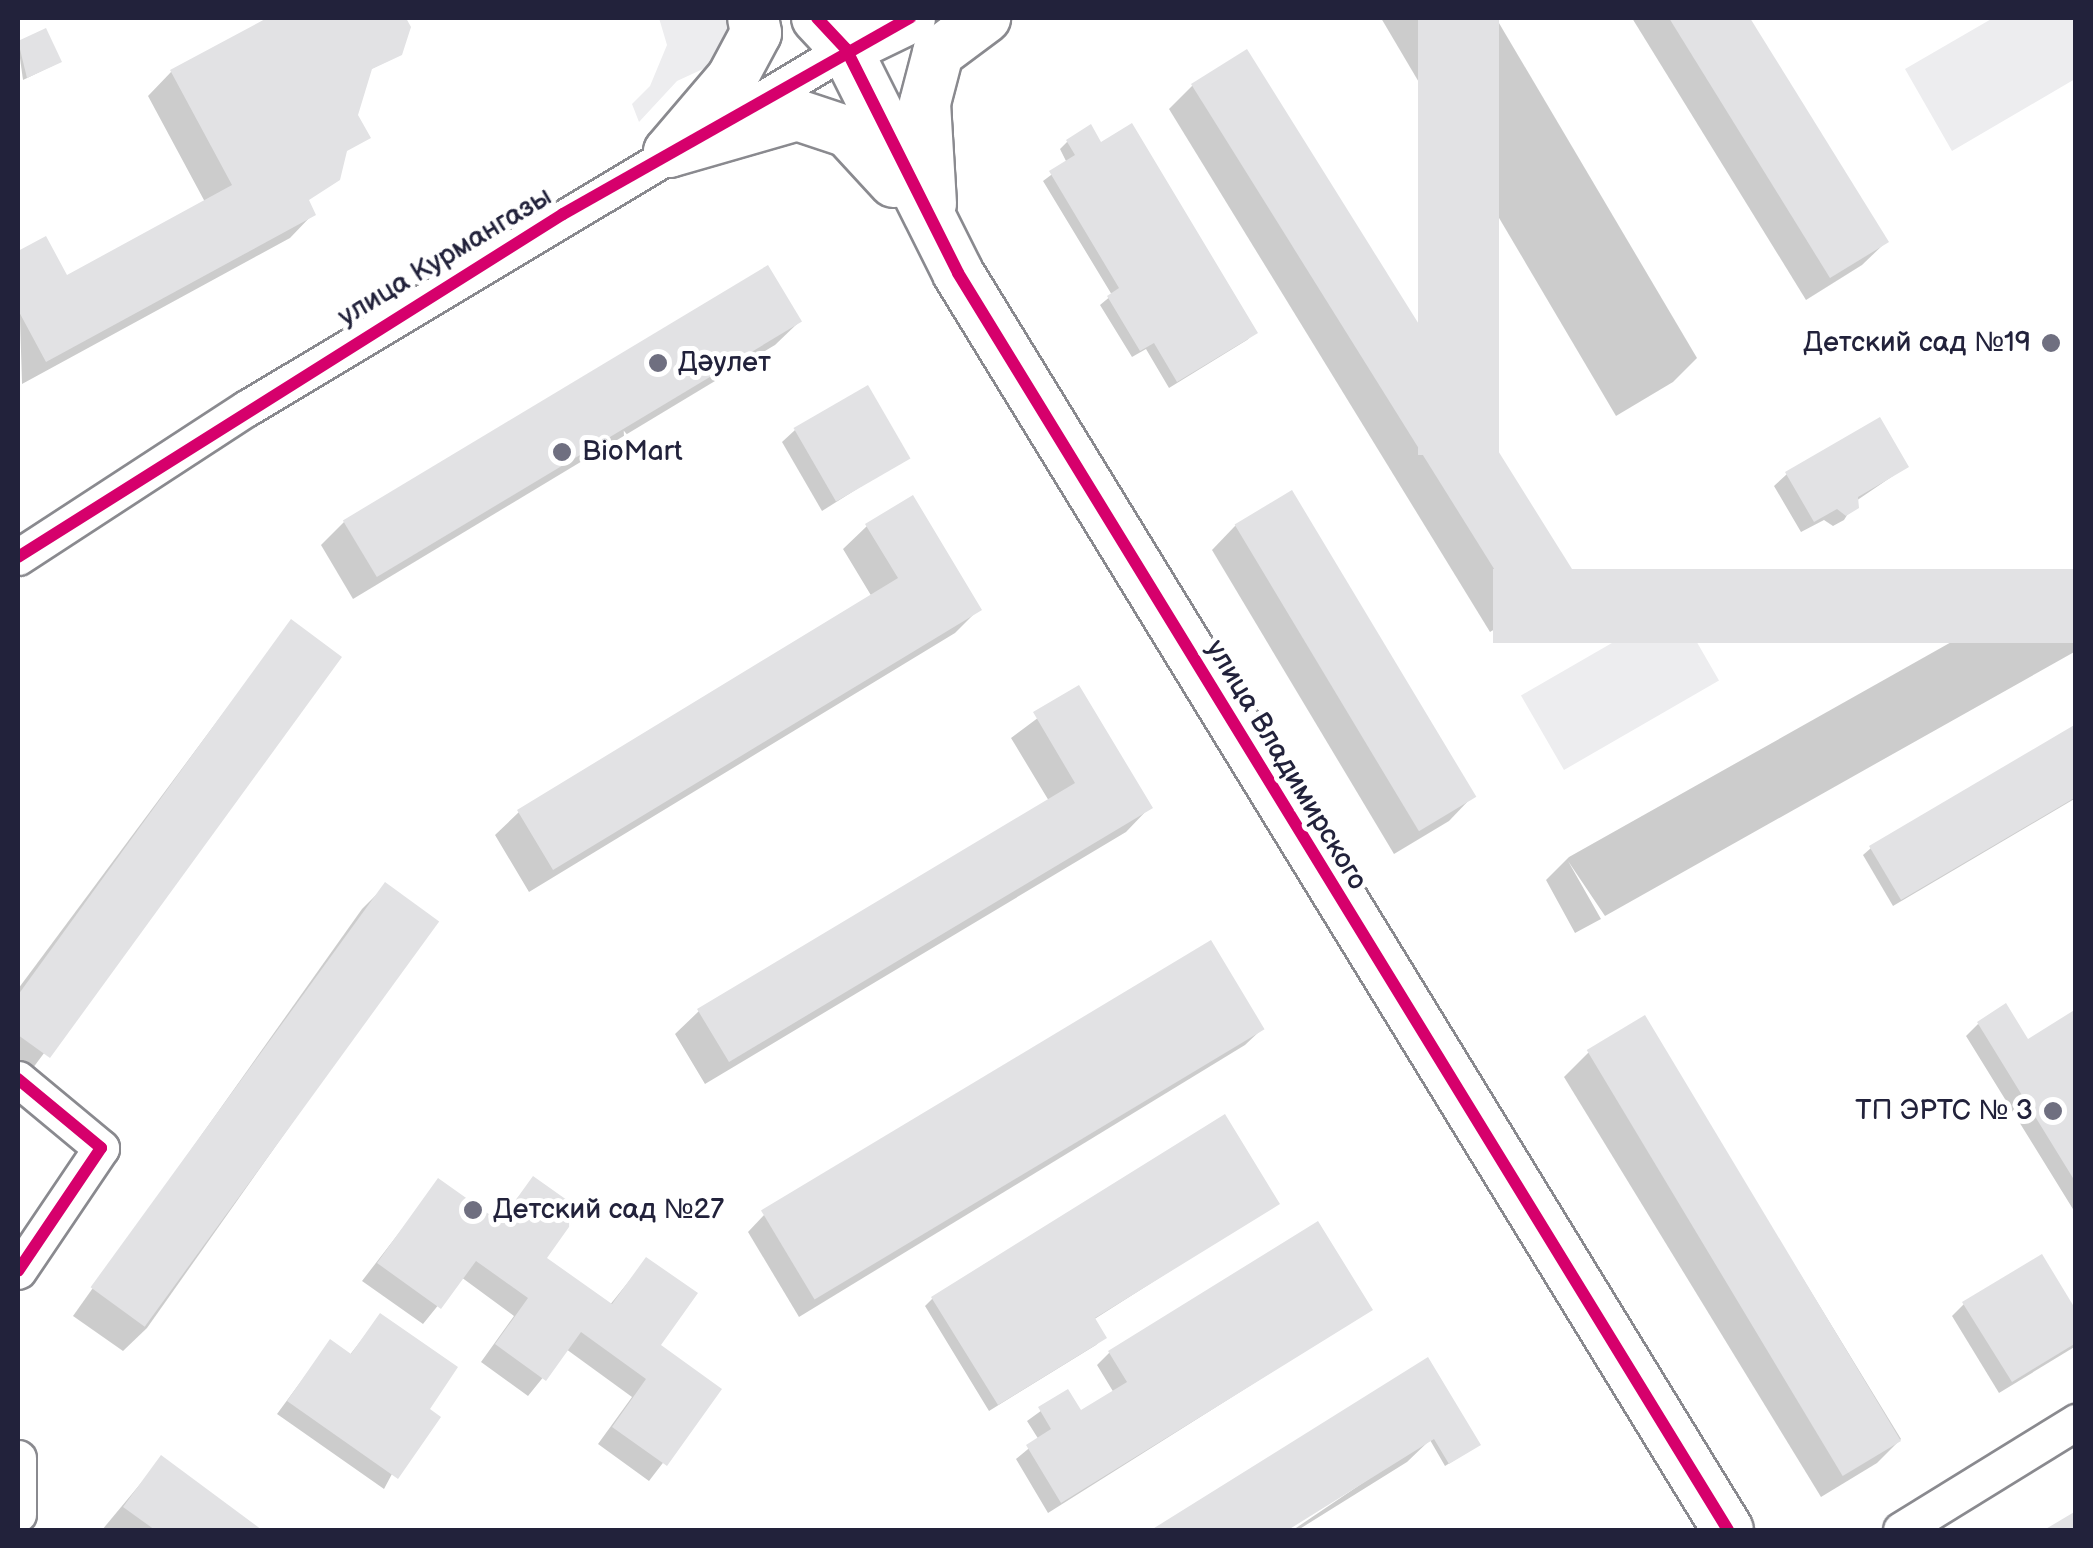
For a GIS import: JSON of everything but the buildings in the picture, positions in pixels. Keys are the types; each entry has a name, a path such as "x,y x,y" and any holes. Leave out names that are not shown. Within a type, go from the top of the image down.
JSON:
{"street":[{"path":"669,152 732,78 756,33 754,18"},
{"name":"улица Курмангазы","path":"18,557 247,408 669,152 832,33 910,18"},
{"path":"932,224 926,103 938,53 984,18"},
{"name":"улица Владимирского","path":"832,33 932,224 1282,808 1728,1530"},
{"path":"669,152 797,115 848,132 932,224"},
{"path":"18,1079 100,1148 18,1271"},
{"path":"1901,1530 2076,1422"},
{"path":"18,1458 18,1514"}],"shaded area":[{"path":"659,18 730,18 734,32 716,63 677,81 639,122 632,104 650,86 667,45"},
{"path":"1993,18 2075,18 2075,79 1952,151 1905,69"},
{"path":"1676,606 1719,680 1564,770 1521,696"}],"cycle path":[{"path":"817,18 846,49 958,273 1728,1530"},
{"path":"18,557 563,214 910,18"},
{"path":"18,1079 101,1148 18,1271"}],"place":[{"name":"Детский сад №19","path":"2051,343"},
{"name":"Дәулет","path":"658,363"},
{"name":"BioMart","path":"562,452"},
{"name":"ТП ЭРТС № 3","path":"2053,1111"},
{"name":"Детский сад №27","path":"473,1210"}]}
